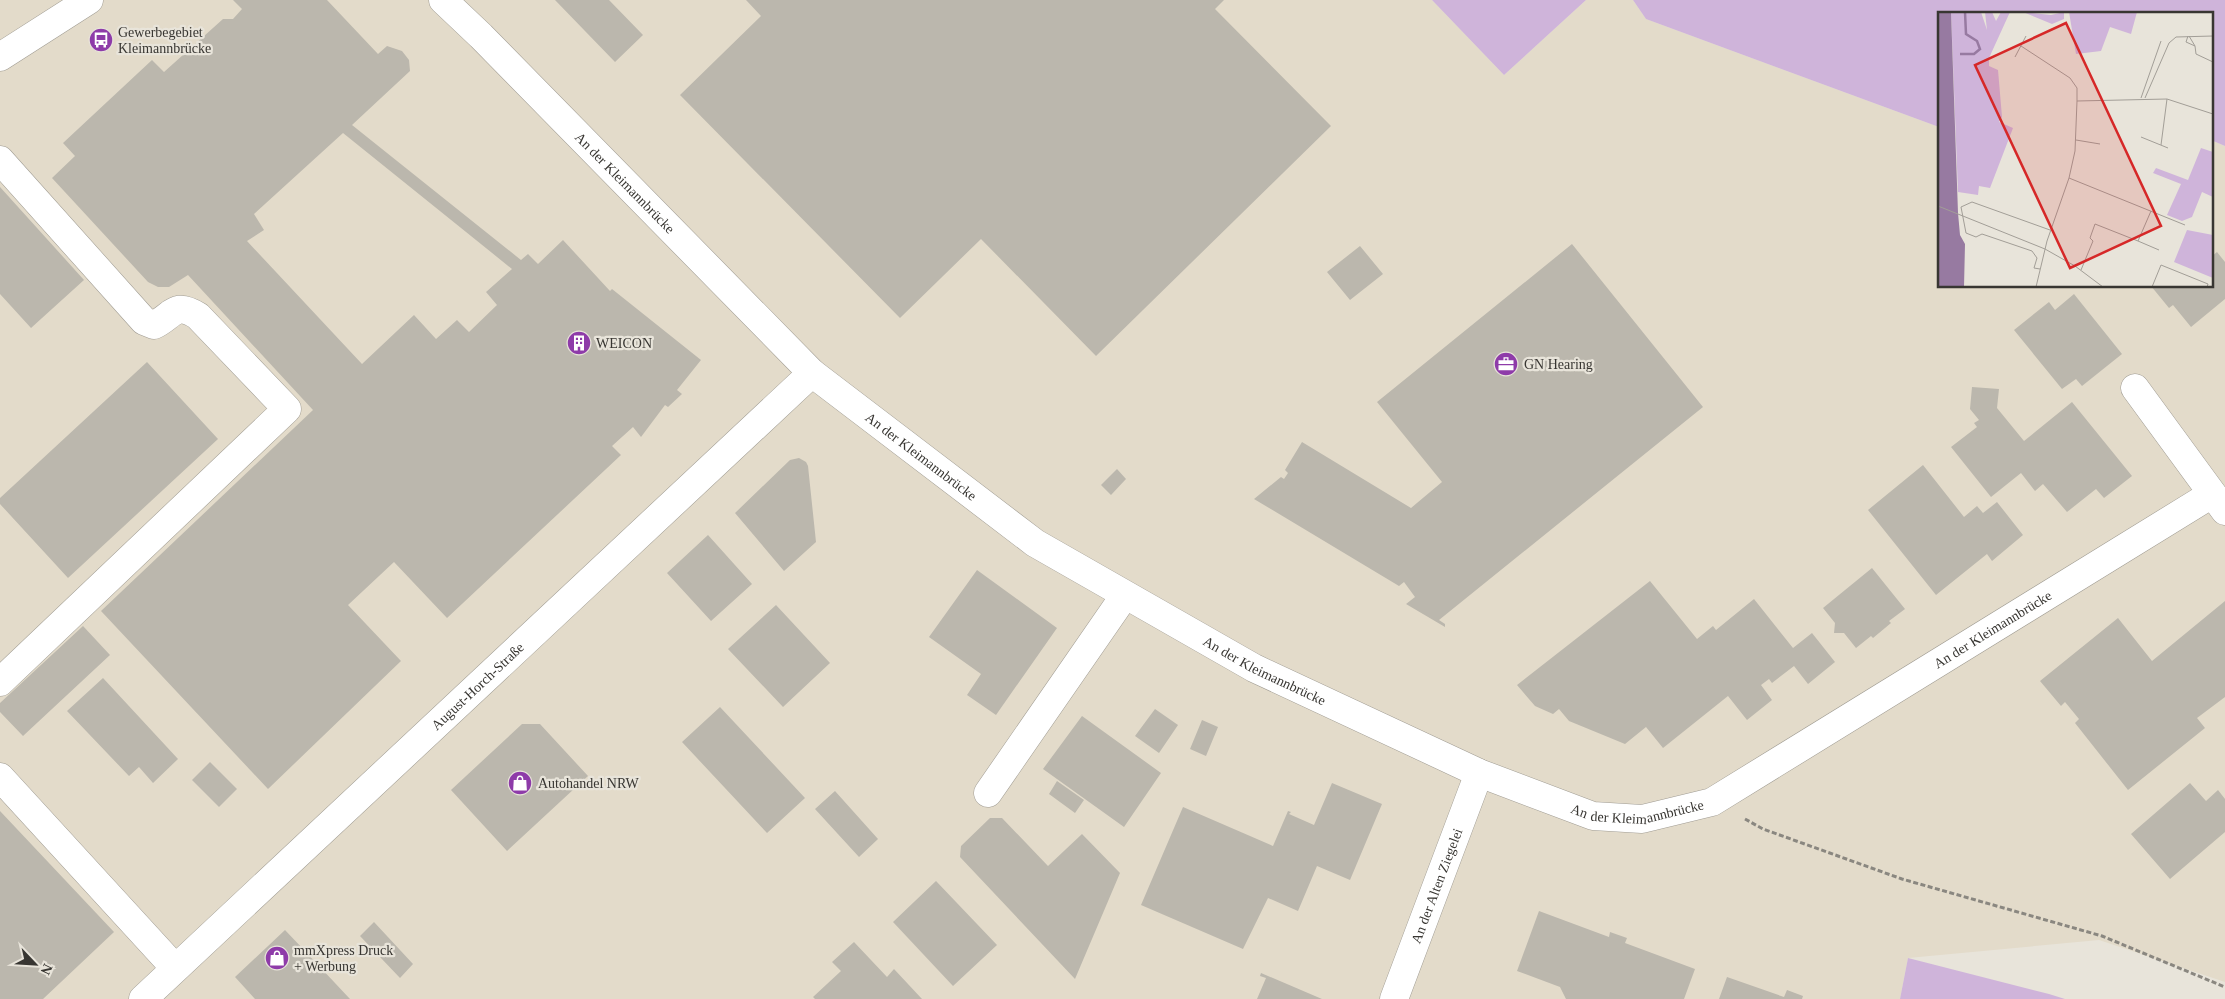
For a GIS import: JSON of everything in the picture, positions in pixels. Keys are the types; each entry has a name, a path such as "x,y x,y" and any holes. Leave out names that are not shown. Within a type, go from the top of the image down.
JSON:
{"street":[{"path":"0,57 89,0"},
{"name":"An der Kleimannbrücke","path":"443,0 482,36 812,373 1035,544 1254,668 1479,773 1593,816 1642,819 1712,802 2218,503 2135,388"},
{"path":"0,160 144,321 154,325 174,310 189,310 198,316 287,409 0,682"},
{"name":"August-Horch-Straße","path":"143,999 812,373"},
{"path":"988,793 1126,595"},
{"name":"An der Alten Ziegelei","path":"1394,999 1479,773"},
{"path":"0,777 175,968"}],"path":[{"path":"1712,802 1763,829 1902,878 2102,936 2225,987"}],"shaded area":[{"path":"0,0 1432,0 1504,75 1586,0 1633,0 1646,19 1938,127 1938,288 2212,288 2212,140 2225,146 2225,982 2099,940 1908,958 1900,999 0,999"},
{"path":"1432,0 1586,0 1504,75"},
{"path":"1633,0 2225,0 2225,146 2212,140 2212,12 1938,12 1938,127 1646,19"},
{"path":"1908,958 2049,994 2065,999 1900,999"}],"building":[{"path":"233,0 327,0 378,54 387,46 402,51 409,60 410,71 352,125 521,260 528,254 538,264 563,240 610,291 612,289 701,360 677,390 682,394 668,407 665,405 641,437 633,427 612,446 621,455 447,618 394,562 348,605 401,661 268,789 101,611 313,410 188,275 169,287 158,287 148,282 52,178 75,156 63,143 152,60 164,72 223,19 233,19 242,9","holes":["343,133 512,269 486,292 497,305 469,332 457,320 436,339 414,315 362,364 247,241 264,230 254,214"]},
{"path":"555,0 609,0 643,35 615,62"},
{"path":"746,0 1224,0 1215,9 1331,126 1096,356 981,239 900,318 680,95 761,16"},
{"path":"0,187 84,280 31,328 0,294"},
{"path":"1572,244 1703,407 1439,620 1445,624 1445,627 1406,604 1415,597 1404,582 1399,586 1254,499 1281,477 1284,479 1288,473 1285,470 1302,442 1411,508 1442,482 1377,402"},
{"path":"1360,246 1383,274 1350,300 1327,272"},
{"path":"2217,252 2225,262 2225,299 2191,327 2173,305 2169,308 2153,288 2212,288 2212,256"},
{"path":"2074,294 2122,354 2082,386 2076,379 2062,389 2014,330 2049,302 2055,310"},
{"path":"147,362 218,439 68,578 0,504 0,498"},
{"path":"1972,387 1999,389 1997,408 2024,441 2072,402 2132,476 2104,498 2096,489 2067,512 2043,484 2035,491 2021,473 1991,497 1951,447 1977,427 1974,423 1979,420 1970,409"},
{"path":"799,458 806,462 808,466 816,542 784,571 735,513 790,460"},
{"path":"1923,465 1964,517 1977,506 1983,513 1997,502 2023,535 1992,561 1987,554 1936,595 1868,510"},
{"path":"1117,469 1126,479 1111,495 1101,485"},
{"path":"708,535 752,584 711,621 667,573"},
{"path":"1872,568 1905,609 1889,621 1891,623 1873,638 1871,636 1856,648 1844,633 1834,633 1835,623 1823,608"},
{"path":"977,570 1057,628 996,715 967,695 981,674 929,637"},
{"path":"1650,581 1697,639 1713,626 1716,630 1754,599 1793,648 1812,633 1835,662 1808,684 1794,666 1772,683 1769,679 1761,685 1772,700 1747,720 1728,696 1663,748 1646,727 1625,744 1569,721 1559,709 1553,714 1535,706 1517,685"},
{"path":"2225,601 2225,697 2197,718 2205,728 2128,790 2075,723 2079,719 2065,702 2061,706 2040,681 2118,618 2152,661"},
{"path":"776,605 830,663 783,707 728,649"},
{"path":"83,626 110,655 23,736 0,712 0,703"},
{"path":"103,678 178,759 153,783 139,767 129,776 67,711"},
{"path":"720,707 805,798 767,833 682,742"},
{"path":"1155,709 1178,725 1159,753 1135,736"},
{"path":"1082,716 1161,773 1124,827 1043,769"},
{"path":"1202,720 1218,727 1206,756 1190,749"},
{"name":"Autohandel NRW","path":"522,724 540,724 588,776 507,851 451,790"},
{"path":"210,762 237,789 219,807 192,780"},
{"path":"1057,781 1084,800 1075,813 1049,794"},
{"path":"1332,783 1382,804 1350,880 1317,866 1298,911 1268,898 1243,949 1141,905 1183,807 1273,846 1288,811 1291,812 1289,814 1314,825"},
{"path":"2190,783 2206,801 2218,790 2225,799 2225,832 2170,879 2131,834"},
{"path":"835,791 878,839 859,857 815,809"},
{"path":"0,811 114,932 43,999 0,999"},
{"path":"990,818 1002,818 1048,866 1082,834 1120,873 1075,979 960,857 961,846"},
{"path":"936,881 997,945 953,986 893,922"},
{"path":"1539,911 1609,937 1610,932 1627,938 1625,943 1695,969 1684,999 1566,999 1560,987 1517,971"},
{"path":"374,922 413,964 400,978 360,936"},
{"path":"285,930 350,999 255,999 235,977"},
{"path":"854,942 887,977 894,969 922,999 815,999 813,997 841,971 832,962"},
{"path":"1261,973 1322,999 1257,999 1266,978 1260,976"},
{"path":"1727,977 1784,997 1787,990 1803,996 1802,999 1719,999"}],"place":[{"name":"Gewerbegebiet Kleimannbrücke","path":"101,40"},
{"name":"WEICON","path":"579,343"},
{"name":"GN Hearing","path":"1506,364"},
{"name":"Autohandel NRW","path":"520,783"},
{"name":"mmXpress Druck + Werbung","path":"277,958"}]}
